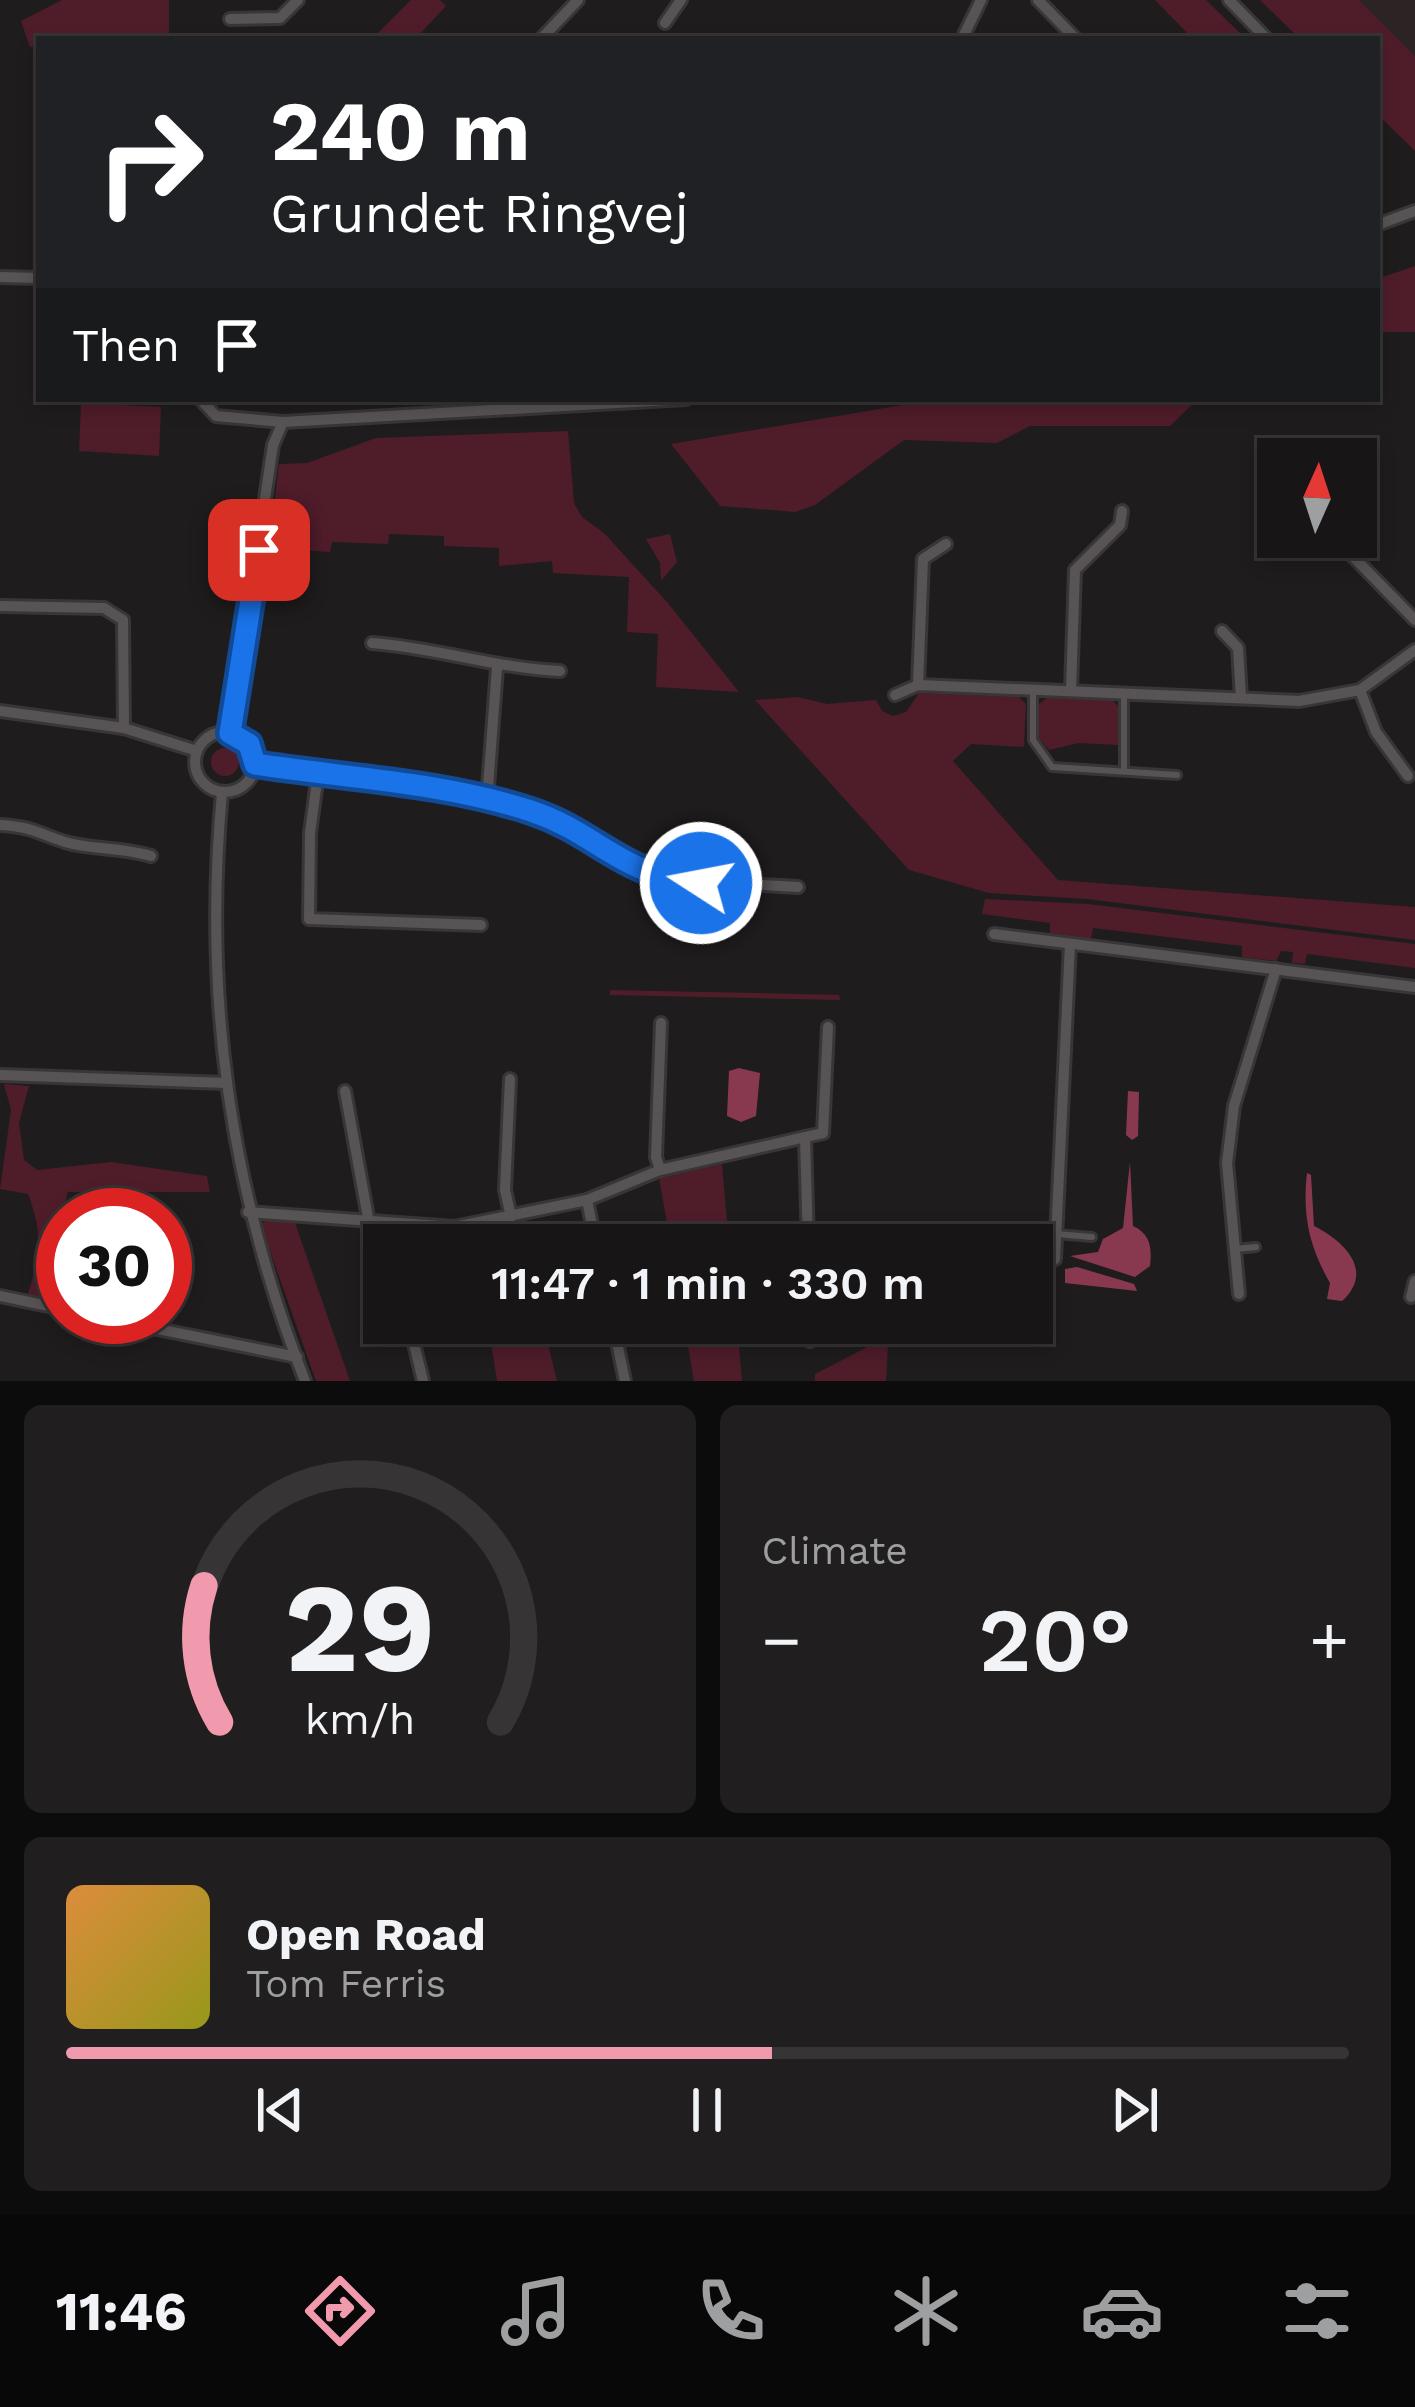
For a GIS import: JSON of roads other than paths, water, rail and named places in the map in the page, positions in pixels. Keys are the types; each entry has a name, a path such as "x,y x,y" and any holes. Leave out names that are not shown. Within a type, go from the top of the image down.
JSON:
{"street":[{"path":"230,19 280,18 298,0"},
{"path":"544,36 578,0"},
{"path":"665,23 681,0"},
{"path":"963,36 980,0"},
{"path":"1038,0 1073,36"},
{"path":"1229,0 1264,36"},
{"path":"1380,223 1415,211"},
{"path":"0,277 36,278"},
{"path":"203,402 216,416 284,422 634,402"},
{"path":"230,733 270,461 284,422"},
{"path":"1071,689 1075,570 1120,525 1122,511"},
{"path":"918,685 923,559 946,544"},
{"path":"1354,558 1415,620"},
{"path":"0,605 104,608 123,620 124,728"},
{"path":"1222,631 1238,648 1240,698"},
{"path":"372,644 443,649 497,668 560,671"},
{"path":"895,695 918,685 1299,700 1360,690 1415,650"},
{"path":"487,800 497,668"},
{"path":"1360,690 1376,732 1408,776"},
{"path":"0,711 124,728 196,751"},
{"path":"230,733 249,744 255,764 242,787 222,793 198,778 196,751 212,735 230,733"},
{"path":"255,764 487,800 559,823 626,866 665,880 798,887"},
{"path":"318,774 310,833 309,919 481,925"},
{"path":"222,793 214,888 226,1083 248,1212 305,1381"},
{"path":"0,826 36,827 65,842 116,845 151,856"},
{"path":"994,934 1415,986"},
{"path":"1055,1259 1070,944"},
{"path":"1239,1294 1227,1162 1234,1106 1276,969"},
{"path":"660,1170 656,1157 662,1023"},
{"path":"471,1224 587,1200 660,1170 823,1133 828,1027"},
{"path":"0,1075 226,1083"},
{"path":"510,1079 505,1190 511,1217"},
{"path":"345,1091 368,1223"},
{"path":"805,1136 807,1224"},
{"path":"587,1200 592,1224"},
{"path":"248,1212 377,1224"},
{"path":"1411,1297 1415,1281"},
{"path":"0,1296 36,1304"},
{"path":"192,1336 297,1357"},
{"path":"414,1344 423,1381"},
{"path":"618,1344 626,1381"}],"lane":[{"path":"1033,688 1033,740 1052,767 1177,775"},
{"path":"1124,694 1124,770"},
{"path":"1056,1234 1091,1237"},
{"path":"1234,1249 1256,1247"}]}
